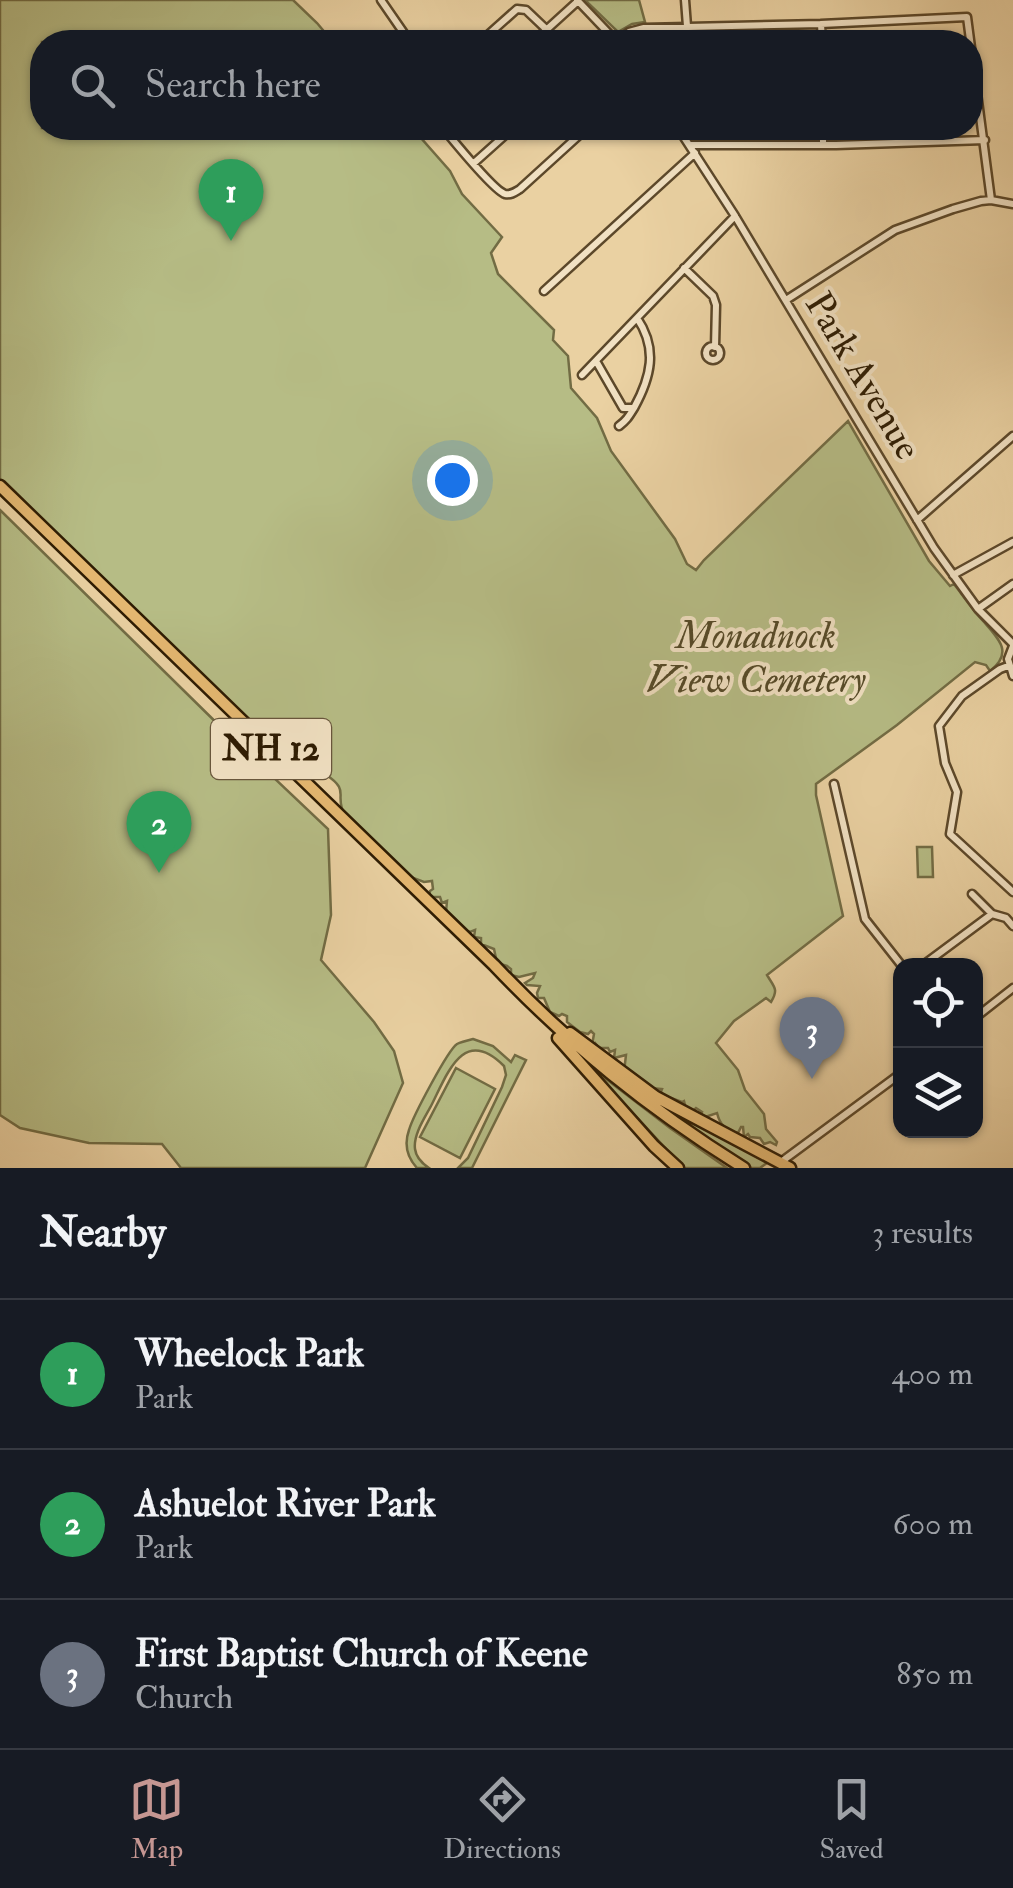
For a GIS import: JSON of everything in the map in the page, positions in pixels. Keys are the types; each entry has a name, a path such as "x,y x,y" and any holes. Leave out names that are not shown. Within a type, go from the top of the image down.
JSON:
{"highway":[{"name":"NH 12","path":"0,486 494,965 539,1014 646,1102 744,1168"},
{"path":"539,1014 656,1097 786,1165"},
{"path":"539,1014 654,1146 678,1168"}],"street":[{"path":"686,0 687,26"},
{"path":"383,1 402,30"},
{"path":"494,30 518,9 526,10 547,30 577,1 603,30"},
{"path":"634,30 967,17 968,30"},
{"path":"821,24 821,30"},
{"path":"983,130 991,200"},
{"path":"454,140 500,190 510,194 573,140"},
{"path":"474,163 499,140"},
{"name":"Park Avenue","path":"686,140 952,575 1013,645 1008,666"},
{"path":"690,145 985,140"},
{"path":"544,292 695,153"},
{"path":"786,300 895,230 991,200 1013,204"},
{"path":"582,375 735,216"},
{"path":"684,268 714,296 715,347"},
{"path":"619,426 629,418 645,387 650,364 648,338 637,318"},
{"path":"596,361 622,408 634,408"},
{"path":"918,520 1013,436"},
{"path":"952,575 1013,542"},
{"path":"978,608 1013,584"},
{"path":"1013,676 1008,666 1000,668 962,696 939,731 944,762 956,792 950,834 1013,892"},
{"path":"834,784 865,920 896,958"},
{"path":"972,894 992,914 1000,915 1013,926"},
{"path":"933,958 992,914"},
{"path":"983,1012 1013,988"},
{"path":"786,1165 893,1080"}],"green space":[{"name":"Monadnock View Cemetery","path":"0,0 293,0 323,30 30,30 30,140 423,140 450,171 462,194 502,237 491,253 498,274 554,330 553,340 568,356 571,388 597,418 611,451 675,539 687,564 696,570 848,421 929,561 950,586 954,584 999,641 1002,652 990,671 986,665 975,662 816,784 843,916 767,975 775,991 771,1002 766,998 734,1021 716,1043 738,1070 745,1090 764,1114 766,1129 776,1145 764,1144 748,1134 744,1137 743,1127 738,1133 730,1131 717,1113 702,1118 702,1112 696,1108 686,1109 684,1101 660,1094 662,1089 651,1088 624,1072 626,1055 614,1058 615,1050 610,1052 608,1048 592,1045 591,1031 580,1032 567,1022 567,1016 550,1012 544,998 538,998 540,986 525,983 535,973 511,975 511,969 497,963 494,949 474,937 475,930 459,928 446,912 447,901 442,903 440,897 429,897 432,881 408,876 345,816 340,789 333,780 325,774 306,776 0,479"},
{"path":"585,0 639,0 645,22 616,30"},
{"path":"0,510 328,829 331,915 321,960 394,1051 403,1083 365,1168 181,1168 162,1144 89,1143 20,1128 0,1115"},
{"path":"917,847 932,847 933,877 918,877"},
{"path":"473,1039 493,1046 511,1062 515,1055 526,1060 472,1168 458,1168 468,1158 506,1075 504,1066 490,1055 478,1051 459,1058 418,1131 416,1152 429,1168 417,1168 407,1145 412,1123 453,1049"},
{"path":"589,1066 670,1128 727,1168 684,1168"},
{"path":"456,1068 495,1089 460,1158 420,1137"},
{"path":"636,1088 771,1160 760,1168 751,1168"}],"place":[{"name":"Wheelock Park","path":"231,241"},
{"name":"Ashuelot River Park","path":"159,873"},
{"name":"First Baptist Church of Keene","path":"812,1079"}]}
